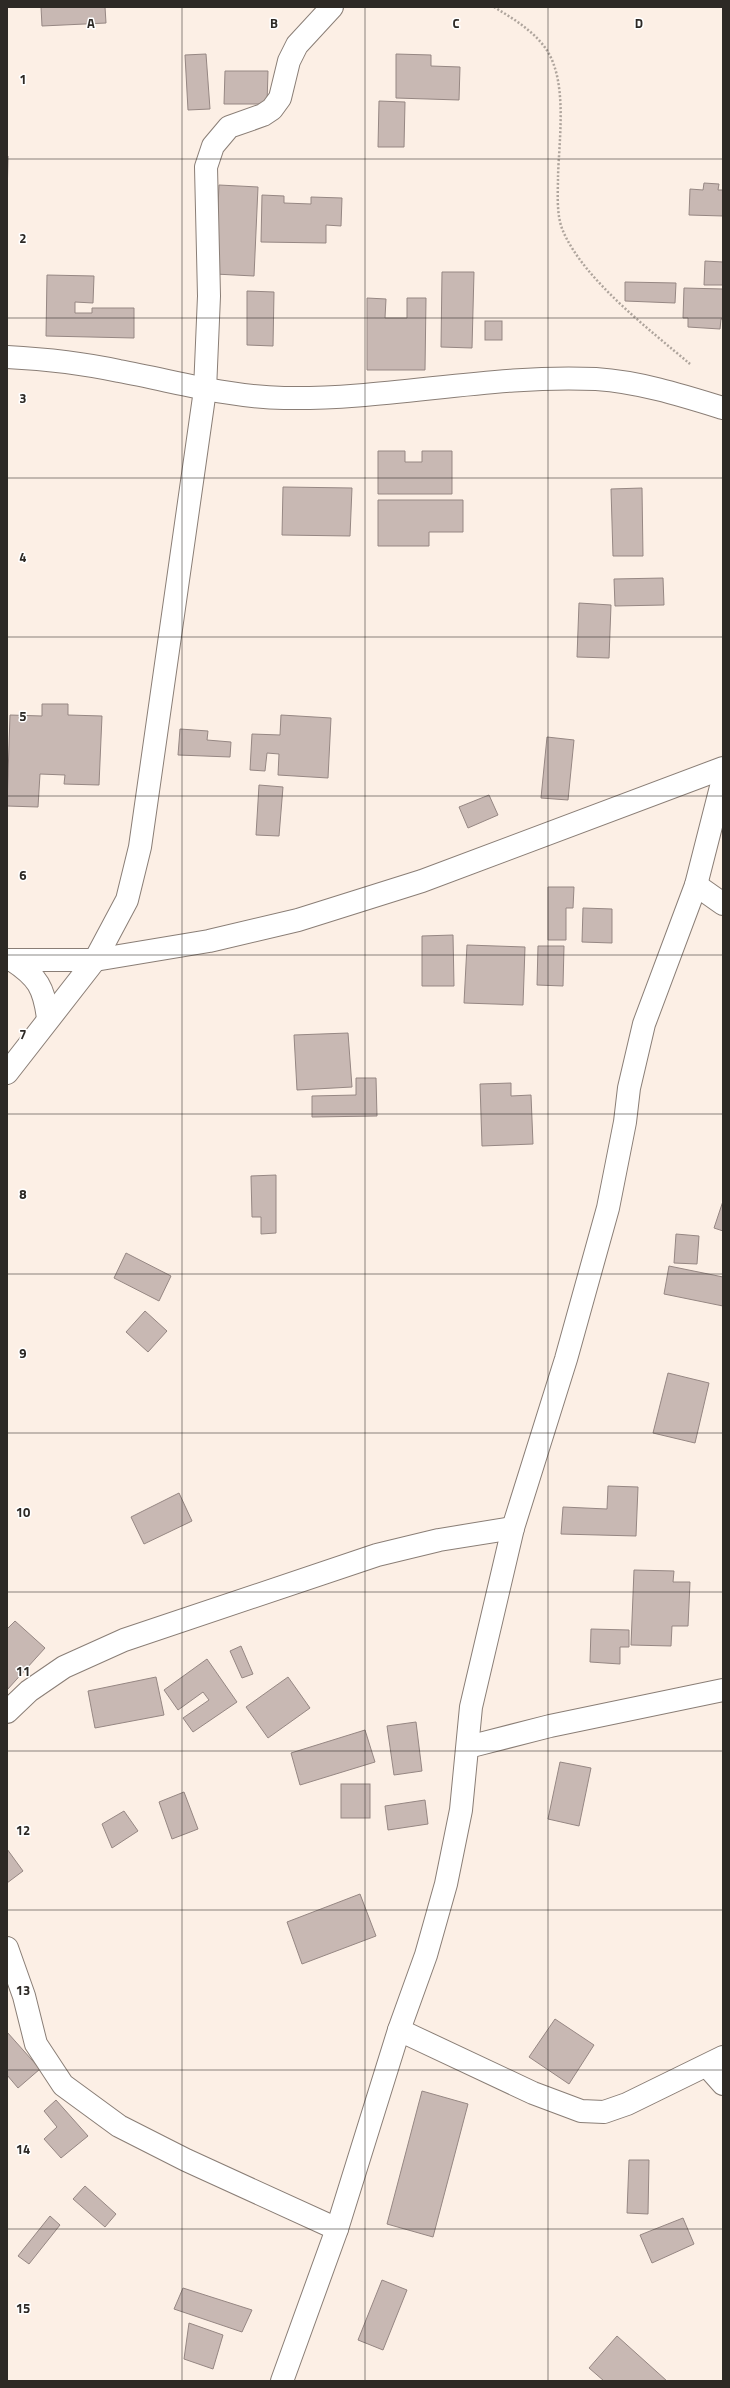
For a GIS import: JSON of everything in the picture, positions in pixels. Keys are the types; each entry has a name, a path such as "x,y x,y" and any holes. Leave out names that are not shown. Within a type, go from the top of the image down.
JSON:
{"street":[{"path":"7,1073 48,1018 95,960 127,900 140,847 205,390 209,296 206,167 214,146 229,127 263,115 272,109 280,98 289,61 297,45 332,7"},
{"path":"7,357 36,359 118,370 205,390 239,396 285,398 380,394 531,379 598,380 663,389 723,408"},
{"path":"10,960 95,960 209,941 298,920 422,881 723,768"},
{"path":"282,2381 337,2229 399,2030 426,1955 446,1884 461,1810 471,1707 513,1528 566,1359 608,1208 626,1122 629,1088 644,1024 696,885 723,779"},
{"path":"696,885 723,904"},
{"path":"10,960 35,977 46,1000 48,1018"},
{"path":"7,1712 29,1691 64,1667 131,1638 377,1555 439,1540 513,1528"},
{"path":"468,1747 565,1723 723,1690"},
{"path":"7,1948 24,1996 36,2044 63,2085 119,2126 186,2160 337,2229"},
{"path":"399,2030 533,2093 581,2111 604,2112 627,2104 715,2062 723,2084"}],"path":[{"path":"494,7 522,24 546,49 556,72 560,94 558,201 562,230 576,252 605,290 694,367"}],"building":[{"path":"41,7 105,7 106,23 42,26"},
{"path":"206,54 210,109 188,110 185,55"},
{"path":"396,54 431,55 431,66 460,67 459,100 396,98"},
{"path":"225,71 268,71 267,104 224,104"},
{"path":"379,101 405,102 404,147 378,147"},
{"path":"7,156 8,156 7,201"},
{"path":"704,183 719,184 718,190 723,190 723,216 689,215 690,189 703,190"},
{"path":"219,185 258,187 254,276 215,274"},
{"path":"262,195 284,196 284,203 311,204 311,197 342,198 341,226 326,225 326,243 261,242"},
{"path":"705,261 723,262 723,285 704,285"},
{"path":"442,272 474,272 472,348 441,347"},
{"path":"47,275 94,276 93,303 75,302 75,313 92,313 92,308 134,308 134,338 46,336"},
{"path":"625,282 676,283 675,303 625,301"},
{"path":"684,288 723,289 723,319 721,319 720,329 688,327 688,318 683,318"},
{"path":"247,291 274,292 273,346 247,345"},
{"path":"367,298 386,299 385,318 407,318 407,298 426,298 425,370 367,370"},
{"path":"485,321 502,321 502,340 485,340"},
{"path":"378,451 405,451 405,462 422,462 422,451 452,451 452,494 378,494"},
{"path":"283,487 352,488 350,536 282,535"},
{"path":"642,488 643,556 613,556 611,489"},
{"path":"378,500 463,500 463,532 429,532 429,546 378,546"},
{"path":"663,578 664,605 615,606 614,579"},
{"path":"579,603 611,605 609,658 577,657"},
{"path":"42,704 68,704 68,715 102,716 99,785 64,784 65,775 40,774 38,807 7,806 10,715 42,716"},
{"path":"281,715 331,718 328,778 278,775 279,754 267,753 265,771 250,770 252,734 280,735"},
{"path":"180,729 208,731 207,740 231,742 230,757 178,755"},
{"path":"547,737 574,740 568,800 541,798"},
{"path":"259,785 283,787 279,836 256,835"},
{"path":"489,795 498,815 468,828 459,807"},
{"path":"548,887 574,887 573,908 566,908 566,940 548,940"},
{"path":"583,908 612,909 612,943 582,942"},
{"path":"453,935 454,986 422,986 422,936"},
{"path":"467,945 525,947 523,1005 464,1003"},
{"path":"538,946 564,946 563,986 537,985"},
{"path":"348,1033 352,1087 297,1090 294,1035"},
{"path":"356,1078 376,1078 377,1116 312,1117 312,1096 356,1095"},
{"path":"511,1083 511,1096 531,1095 533,1144 482,1146 480,1084"},
{"path":"276,1175 276,1233 261,1234 261,1217 252,1217 251,1176"},
{"path":"723,1201 723,1231 714,1228"},
{"path":"676,1234 699,1236 697,1264 674,1263"},
{"path":"126,1253 171,1276 159,1301 114,1278"},
{"path":"669,1266 723,1277 723,1306 664,1294"},
{"path":"145,1311 167,1331 148,1352 126,1332"},
{"path":"668,1373 709,1383 695,1443 653,1433"},
{"path":"608,1486 638,1487 636,1536 561,1534 563,1507 607,1509"},
{"path":"179,1493 192,1521 144,1544 131,1517"},
{"path":"634,1570 674,1571 673,1582 690,1582 688,1626 672,1626 671,1646 631,1645"},
{"path":"15,1621 45,1648 7,1690 7,1629"},
{"path":"591,1629 629,1630 629,1647 620,1647 620,1664 590,1662"},
{"path":"241,1646 253,1674 242,1678 230,1651"},
{"path":"207,1659 237,1702 193,1732 183,1718 209,1700 203,1692 178,1710 164,1690"},
{"path":"156,1677 164,1715 95,1728 88,1691"},
{"path":"288,1677 310,1708 268,1738 246,1707"},
{"path":"416,1722 422,1771 394,1775 387,1726"},
{"path":"365,1730 375,1762 300,1785 291,1753"},
{"path":"560,1762 591,1768 579,1826 548,1819"},
{"path":"341,1784 370,1784 370,1818 341,1818"},
{"path":"184,1792 198,1829 172,1839 159,1802"},
{"path":"425,1800 428,1824 388,1830 385,1806"},
{"path":"124,1811 138,1831 112,1848 102,1824"},
{"path":"7,1849 23,1871 7,1883"},
{"path":"360,1894 376,1936 302,1964 287,1922"},
{"path":"555,2019 594,2045 569,2084 529,2057"},
{"path":"7,2032 40,2069 18,2088 7,2075"},
{"path":"422,2091 468,2104 433,2237 387,2224"},
{"path":"56,2100 88,2136 61,2158 44,2139 57,2127 44,2111"},
{"path":"629,2160 649,2160 648,2214 627,2213"},
{"path":"85,2186 116,2214 105,2227 73,2199"},
{"path":"50,2216 60,2225 29,2264 18,2256"},
{"path":"683,2218 694,2244 652,2263 640,2235"},
{"path":"382,2280 407,2290 383,2350 358,2340"},
{"path":"183,2288 252,2310 242,2332 174,2309"},
{"path":"189,2323 223,2335 213,2369 184,2359"},
{"path":"617,2336 667,2381 604,2381 589,2368"}]}
